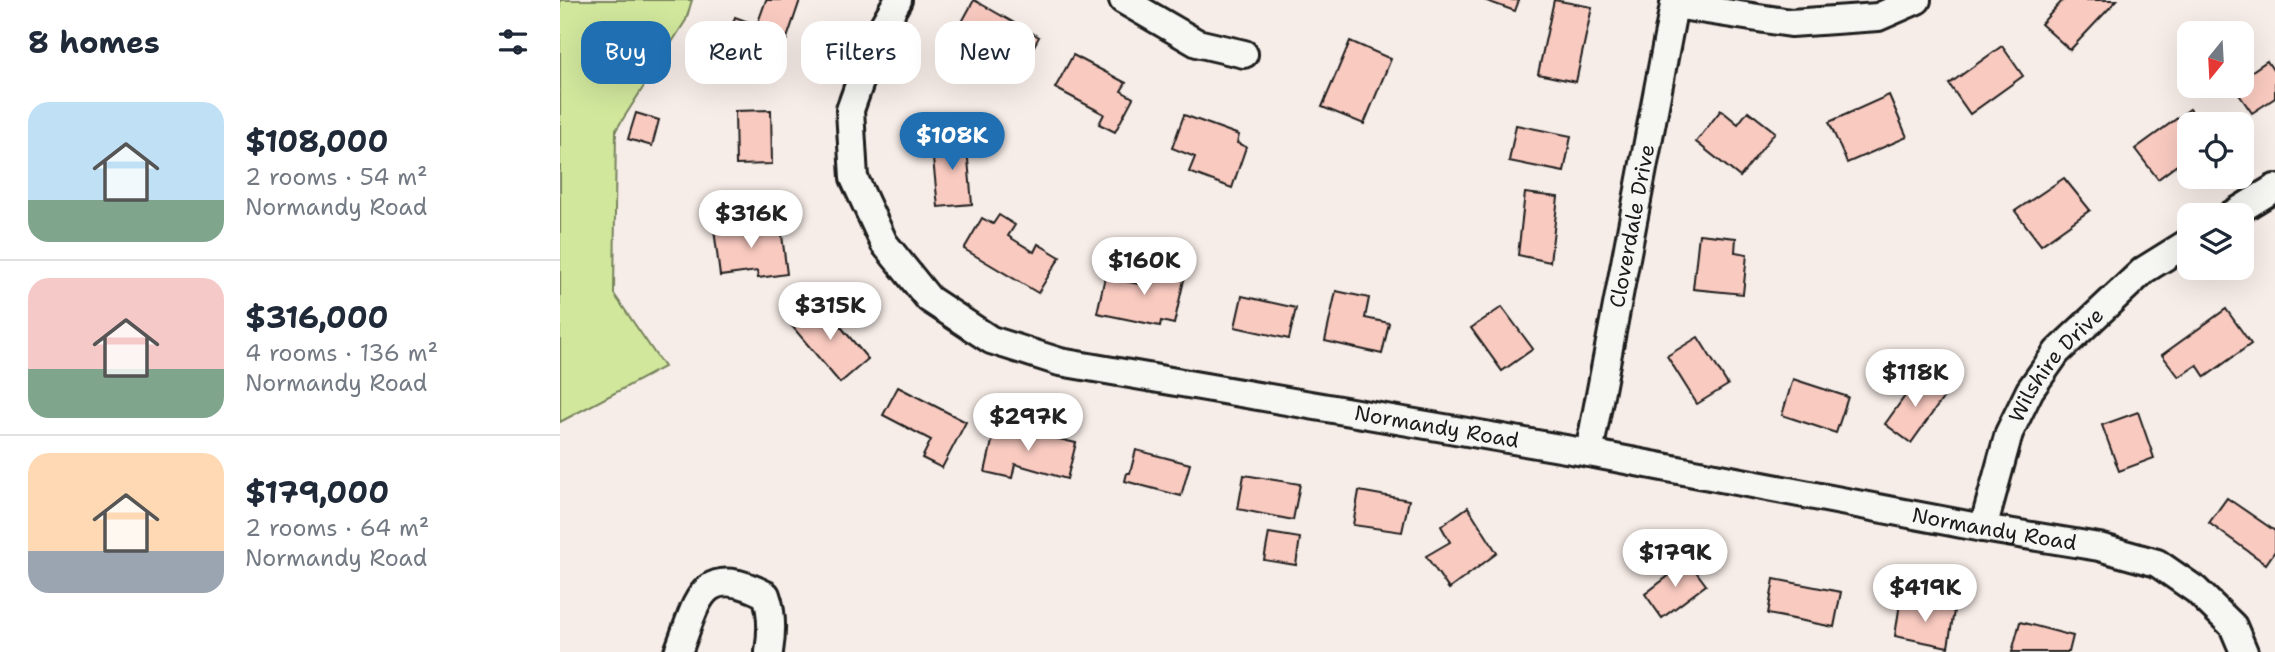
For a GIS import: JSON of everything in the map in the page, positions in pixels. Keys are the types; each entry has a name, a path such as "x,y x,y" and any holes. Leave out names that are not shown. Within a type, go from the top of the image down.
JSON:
{"street":[{"name":"Normandy Road","path":"898,0 875,40 850,110 853,178 884,243 929,299 991,340 1060,362 1588,453 1983,528 2099,547 2157,563 2196,590 2233,626 2244,652"},
{"path":"1123,0 1197,43 1244,54"},
{"path":"1674,2 1791,23 1878,17 1917,0"},
{"name":"Cloverdale Drive","path":"1588,453 1674,2"},
{"path":"2251,203 2275,188"},
{"name":"Wilshire Drive","path":"1983,528 2009,433 2030,390 2057,352 2144,270 2177,249"},
{"path":"678,652 695,603 705,590 719,583 744,583 766,595 771,608 772,638 769,652"}],"green space":[{"path":"560,0 692,0 686,20 671,44 671,21 581,21 581,84 645,84 616,130 614,294 664,367 560,422"}],"building":[{"path":"766,0 800,0 787,38 787,21 758,21"},
{"path":"974,0 1011,21 962,21"},
{"path":"1484,0 1519,0 1515,11"},
{"path":"1554,0 1592,7 1576,82 1538,74"},
{"path":"2063,0 2117,0 2070,50 2041,24"},
{"path":"1350,41 1391,59 1364,124 1322,107"},
{"path":"2002,46 2023,76 1970,114 1949,84"},
{"path":"1073,55 1126,83 1121,91 1133,98 1115,132 1099,124 1104,114 1055,88"},
{"path":"2267,61 2275,73 2275,98 2251,112 2241,98 2254,98 2254,70"},
{"path":"1889,95 1907,137 1847,163 1829,122"},
{"path":"771,110 772,164 736,165 735,111"},
{"path":"1721,110 1738,124 1748,111 1775,132 1740,177 1696,142"},
{"path":"636,113 659,120 652,146 628,139"},
{"path":"1184,115 1239,135 1237,143 1246,147 1232,188 1189,172 1195,157 1172,148"},
{"path":"2177,118 2177,165 2158,179 2135,149"},
{"path":"1516,125 1571,136 1564,172 1509,161"},
{"path":"966,137 972,204 938,207 931,140"},
{"path":"2064,178 2090,210 2041,245 2015,211"},
{"path":"1525,193 1558,197 1550,262 1518,255"},
{"path":"999,215 1015,225 1008,236 1034,252 1038,244 1060,257 1038,293 964,249 982,218 993,224"},
{"path":"780,220 787,274 758,278 757,271 720,276 714,229"},
{"path":"1699,234 1736,238 1735,252 1747,254 1743,294 1693,289"},
{"path":"1149,264 1186,271 1174,324 1161,321 1160,326 1097,313 1105,277 1144,285"},
{"path":"1336,291 1369,298 1365,318 1389,323 1382,354 1325,341"},
{"path":"1242,296 1296,308 1289,339 1235,327"},
{"path":"820,302 868,359 840,383 791,325"},
{"path":"1502,307 1533,349 1502,371 1471,328"},
{"path":"2226,309 2251,344 2205,377 2197,365 2179,377 2162,355"},
{"path":"1698,337 1728,385 1697,404 1667,356"},
{"path":"1920,375 1946,394 1911,443 1885,424"},
{"path":"1793,379 1848,397 1836,433 1782,415"},
{"path":"898,387 966,422 942,468 922,458 931,440 883,415"},
{"path":"2138,412 2154,458 2119,471 2102,425"},
{"path":"996,424 1076,443 1067,479 1015,464 1012,478 985,472"},
{"path":"1136,450 1190,464 1181,496 1125,481"},
{"path":"1244,475 1300,484 1293,520 1238,509"},
{"path":"1359,491 1409,500 1402,532 1353,525"},
{"path":"2227,498 2275,531 2275,551 2266,564 2209,523"},
{"path":"1468,507 1497,553 1449,589 1426,556 1450,542 1441,526"},
{"path":"1269,533 1300,538 1296,565 1264,560"},
{"path":"1688,561 1706,585 1662,618 1645,594"},
{"path":"1774,579 1841,592 1834,627 1768,614"},
{"path":"1900,603 1954,611 1948,647 1895,636"},
{"path":"2020,622 2073,636 2069,652 2012,652"}]}
